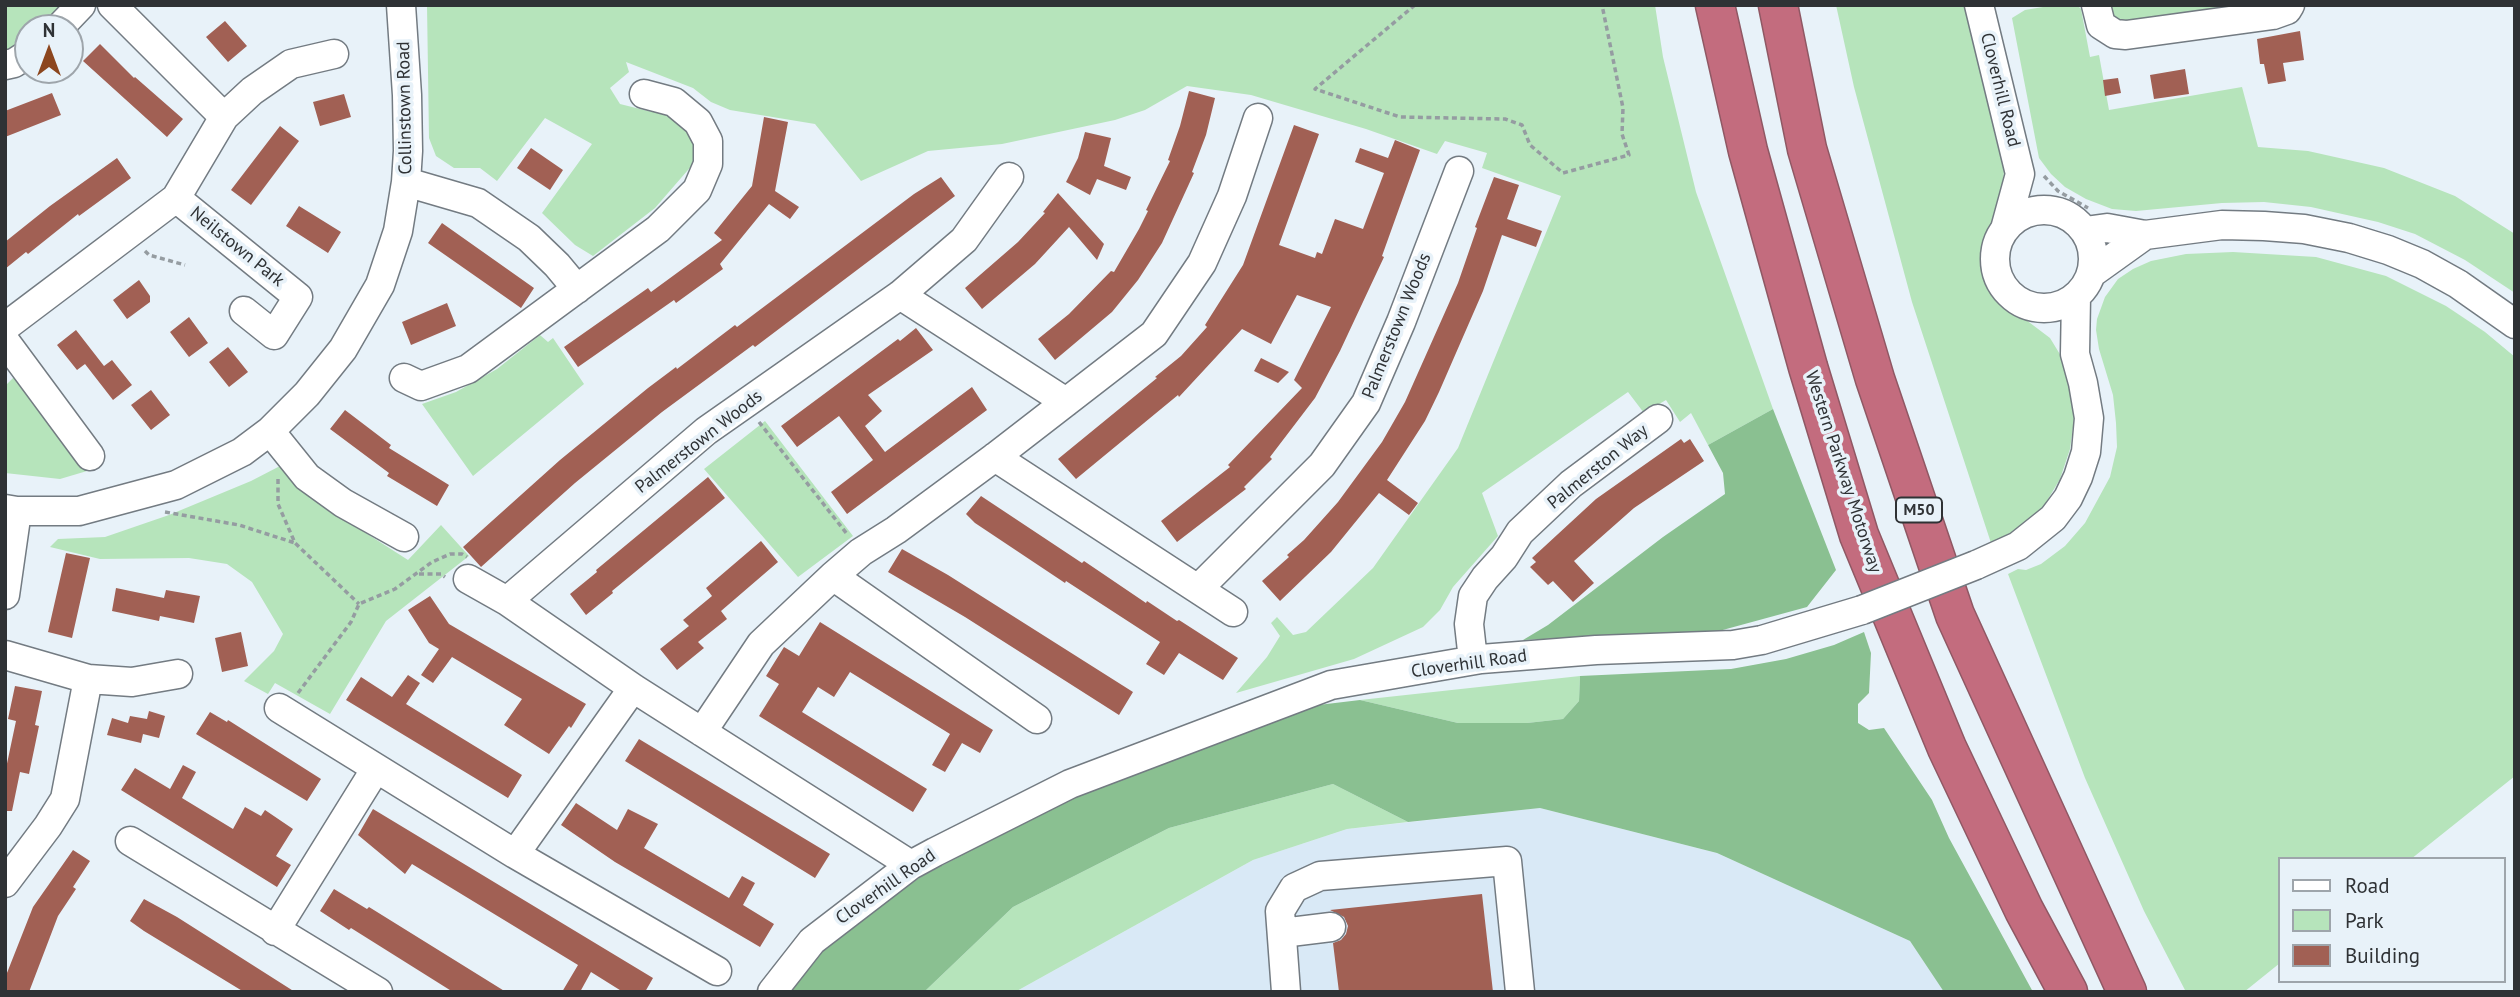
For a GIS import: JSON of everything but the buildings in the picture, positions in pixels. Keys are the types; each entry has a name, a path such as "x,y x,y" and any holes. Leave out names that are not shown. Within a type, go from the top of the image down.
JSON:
{"highway":[{"name":"Western Parkway Motorway","path":"1715,5 1748,151 1808,367 1859,535 1947,748 2024,910 2068,992"},
{"name":"M50","path":"1778,5 1811,162 1875,379 1955,615 2127,992"}],"street":[{"path":"112,5 225,117"},
{"name":"Collinstown Road","path":"11,510 79,511 176,485 242,452 270,431 307,394 342,349 380,285 398,231 406,182 407,95 401,5"},
{"name":"Cloverhill Road","path":"1979,5 2020,174 2005,229"},
{"path":"2096,5 2101,25 2115,34 2126,35 2276,14 2287,10 2290,5"},
{"name":"Neilstown Park","path":"5,327 176,198 225,117 252,90 291,64 334,54"},
{"path":"404,378 421,386 468,369 658,229 697,190 708,164 708,141 698,122 674,102 644,94"},
{"path":"702,732 761,644 833,576 861,552 995,457 1154,334 1202,262 1232,196 1258,118"},
{"name":"Palmerstown Woods","path":"1198,589 1322,466 1366,403 1401,322 1459,171"},
{"path":"2020,174 2062,213 2075,220 2092,245 2094,259 2092,274 2076,297 2063,305 2047,309 2032,307 2017,300 2005,289 1997,275 1996,251 2005,229 2017,218 2032,211 2062,213"},
{"name":"Palmerstown Woods","path":"507,601 706,431 900,295 964,240 1009,177"},
{"path":"406,182 478,203 528,238 557,265 577,289"},
{"name":"Neilstown Park","path":"176,198 298,297 275,335 244,311"},
{"path":"2085,232 2106,228 2145,235 2222,225 2305,229 2349,238 2422,264 2458,284 2515,324"},
{"path":"2092,274 2145,235"},
{"path":"900,295 1066,402"},
{"path":"2075,354 2076,297"},
{"path":"2032,307 2075,354"},
{"path":"5,341 90,456"},
{"name":"Cloverhill Road","path":"772,992 812,941 911,865 1070,784 1331,685 1473,660 1595,650 1733,645 1762,640 1861,610 2018,546 2053,518 2068,498 2086,452 2090,418 2084,383 2075,354"},
{"name":"Palmerston Way","path":"1473,660 1469,624 1473,596 1485,578 1504,557 1520,533 1571,484 1658,419"},
{"path":"270,431 307,477 343,503 404,537"},
{"path":"995,457 1233,612"},
{"path":"5,595 11,510"},
{"path":"463,573 633,688 911,865"},
{"path":"833,576 1037,719"},
{"path":"5,655 88,679 132,682 178,674"},
{"path":"5,883 65,799 88,679"},
{"path":"515,855 633,688"},
{"path":"286,703 375,770 515,855 716,971"},
{"path":"275,930 375,770"},
{"path":"130,841 379,992"},
{"path":"1286,992 1280,911 1294,888 1320,876 1507,861 1520,992"},
{"path":"1282,933 1331,927"}],"path":[{"path":"1415,5 1315,89 1400,117 1505,119 1522,125 1530,145 1563,173 1629,155 1622,134 1623,108 1602,5"},
{"path":"143,250 149,255 186,265"},
{"path":"756,418 851,540"},
{"path":"278,474 278,504 295,543 359,604"},
{"path":"165,512 239,525 295,543"},
{"path":"286,703 351,622 359,604 395,589 432,562 450,554 462,554 463,573 418,573"}],"shaded area":[{"path":"1540,808 1717,853 1910,941 1944,992 1015,992 1253,860 1347,829"}],"green space":[{"path":"5,5 65,5 56,14 14,14 14,47 5,52"},
{"path":"427,5 1655,5 1663,57 1696,192 1773,409 1708,445 1691,413 1680,422 1666,400 1644,413 1628,392 1482,493 1498,536 1453,587 1440,610 1423,627 1354,659 1236,693 1267,657 1280,636 1271,623 1277,617 1293,635 1306,632 1373,568 1458,448 1561,196 1482,168 1487,153 1445,141 1437,154 1366,129 1251,95 1187,86 1145,110 1115,120 1002,144 928,151 861,181 815,124 730,110 711,102 693,88 626,62 629,72 610,88 620,104 652,112 659,107 701,138 694,163 655,208 593,256 575,245 542,213 592,144 545,118 497,181 480,168 454,168 436,156 429,138"},
{"path":"1836,5 1970,5 1995,136 2004,169 2003,190 1981,255 1986,281 1997,298 2050,338 2061,356 2070,382 2075,413 2070,449 2060,479 2041,511 2008,537 1991,543 1912,302 1854,87"},
{"path":"2055,5 2077,5 2081,9 2090,57 2099,55 2109,110 2242,87 2258,147 2308,151 2384,168 2455,196 2515,234 2515,293 2465,260 2415,234 2378,222 2311,207 2264,202 2136,211 2112,209 2065,187 2039,158 2012,18 2025,10"},
{"path":"2110,5 2240,5 2130,24 2113,17"},
{"path":"2233,252 2316,257 2386,276 2446,306 2485,332 2515,357 2515,776 2414,857 2278,857 2278,965 2244,992 2186,992 2144,911 2085,778 2008,574 2041,564 2065,546 2085,523 2110,477 2117,447 2116,423 2113,395 2096,330 2105,297 2118,279 2133,269 2151,261 2186,254"},
{"path":"540,335 548,342 553,338 584,384 473,476 422,404 456,392 497,369"},
{"path":"18,373 87,471 60,479 5,473 5,386"},
{"path":"1773,409 1836,570 1807,607 1719,631 1523,640 1548,625 1663,537 1725,494 1723,473 1708,445"},
{"path":"765,421 853,536 798,577 704,469"},
{"path":"280,466 333,512 408,560 441,525 469,556 386,621 330,714 275,683 268,694 244,681 274,651 283,634 252,582 227,564 189,558 100,559 50,547 58,539 105,537 169,515"},
{"path":"1864,632 1871,653 1869,693 1858,704 1858,723 1869,730 1884,728 1932,800 1949,838 2033,992 1944,992 1910,941 1717,853 1540,808 1408,822 1333,784 1169,828 1013,907 924,992 785,992 822,947 922,876 1069,799 1310,706 1360,700 1458,723 1527,723 1563,719 1579,701 1580,676 1731,669 1786,659 1834,645"},
{"path":"1580,676 1579,701 1563,719 1527,723 1458,723 1360,700"},
{"path":"1333,784 1408,822 1347,829 1253,860 1015,992 924,992 1013,907 1169,828"}]}
